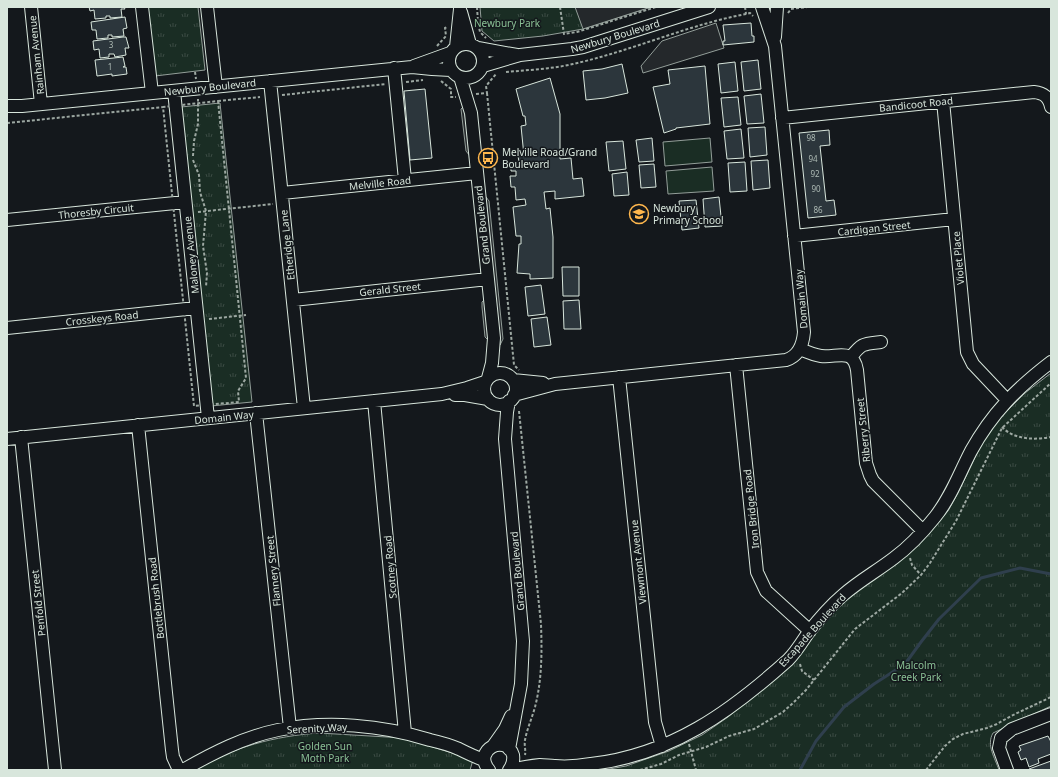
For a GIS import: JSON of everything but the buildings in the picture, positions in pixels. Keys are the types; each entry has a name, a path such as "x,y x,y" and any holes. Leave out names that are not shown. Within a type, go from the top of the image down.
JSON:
{"street":[{"name":"Rainham Avenue","path":"31,7 41,104"},
{"path":"142,7 152,93"},
{"path":"208,7 216,87"},
{"name":"Newbury Boulevard","path":"483,66 520,55 583,47 709,7"},
{"path":"763,7 772,7"},
{"name":"Domain Way","path":"763,7 775,46"},
{"name":"Domain Way","path":"777,7 775,46 804,332 803,343 800,349"},
{"path":"460,8 474,46 483,56 483,66 478,74 470,78 455,74 449,64 453,50 460,8"},
{"path":"453,50 460,44 474,46"},
{"name":"Newbury Boulevard","path":"474,46 520,55"},
{"name":"Newbury Boulevard","path":"412,67 453,50"},
{"name":"Newbury Boulevard","path":"7,106 22,106 216,87 394,68 412,67 432,69 455,74"},
{"path":"394,68 405,180"},
{"name":"Grand Boulevard","path":"455,74 471,113"},
{"name":"Grand Boulevard","path":"475,76 471,113 494,338 492,363 487,380"},
{"name":"Etheridge Lane","path":"270,81 280,198 293,300 304,408"},
{"name":"Maloney Avenue","path":"174,91 169,106 205,321 212,404 208,418"},
{"name":"Bandicoot Road","path":"782,118 1034,92 1041,93 1050,99"},
{"name":"Violet Place","path":"943,101 966,347 972,364 1007,400"},
{"name":"Melville Road","path":"280,198 405,180 477,173"},
{"name":"Thoresby Circuit","path":"7,220 173,203 186,208"},
{"name":"Cardigan Street","path":"794,236 954,219"},
{"name":"Gerald Street","path":"293,300 488,279"},
{"name":"Crosskeys Road","path":"7,328 184,309 202,310"},
{"name":"Grand Boulevard","path":"494,338 502,365 515,379"},
{"path":"555,384 501,405 490,401 484,391 487,380 495,373 503,373 515,379 555,384 786,360 792,358 800,349 822,356 844,355 851,357 859,346 863,344 881,342"},
{"name":"Riberry Street","path":"851,357 854,360 857,370 866,463 870,475 878,486 923,531"},
{"name":"Escapade Boulevard","path":"509,770 540,765 567,766 604,762 632,756 662,746 705,725 726,711 776,671 794,654 810,631 842,595 906,548 923,531 941,510 953,490 977,441 1007,400 1028,380 1051,362"},
{"name":"Iron Bridge Road","path":"736,365 757,572 766,591 810,631"},
{"name":"Viewmont Avenue","path":"619,377 655,722 662,746"},
{"path":"514,401 516,390 515,379"},
{"name":"Domain Way","path":"7,439 442,394 467,388 487,380"},
{"name":"Domain Way","path":"442,394 465,395 490,401"},
{"name":"Scotney Road","path":"374,401 405,733"},
{"name":"Grand Boulevard","path":"490,401 498,417 505,439"},
{"name":"Grand Boulevard","path":"509,770 513,762 510,751 518,703 524,641 505,439 507,414 514,401"},
{"name":"Flannery Street","path":"256,413 290,728"},
{"name":"Bottlebrush Road","path":"138,425 172,750 179,770"},
{"name":"Penfold Street","path":"21,437 55,770"},
{"name":"Grand Boulevard","path":"487,760 518,703"},
{"path":"1007,770 999,748 1001,738 1012,729 1051,714"},
{"name":"Serenity Way","path":"183,770 227,747 259,735 290,728 312,726 348,726 405,733 457,748 487,760"},
{"name":"Escapade Boulevard","path":"487,760 501,745 510,751 540,765"}],"path":[{"path":"477,7 478,22"},
{"path":"560,7 564,34 577,32 656,7"},
{"path":"504,72 573,64 605,56 709,22 746,14 744,7"},
{"path":"794,8 807,7"},
{"path":"195,72 198,124 194,141 193,157 198,175 200,192 206,211 203,246 207,273 206,289"},
{"path":"7,123 425,80"},
{"path":"487,93 514,366 523,373 515,379"},
{"path":"169,106 173,203 194,406 239,402 238,392 245,381 218,101"},
{"path":"186,208 206,211 228,209 280,198"},
{"path":"202,310 205,321 246,315"},
{"path":"640,770 657,766 679,755 706,747 729,736 759,727 782,712 806,690 855,629 921,575 956,521 1002,428 1051,383"},
{"path":"212,404 217,398"},
{"path":"514,401 541,624 542,648 539,686 535,707 524,741"},
{"path":"1002,428 1006,432 1021,437 1034,438 1051,436"},
{"path":"906,548 910,554 912,565 921,575"},
{"path":"794,654 799,658 800,669 814,680"},
{"path":"926,770 945,746 953,739 963,734 992,726 1051,697"},
{"path":"692,751 696,770"}],"green space":[{"path":"147,7 198,7 205,70 155,76"},
{"name":"Newbury Park","path":"480,7 651,7 583,29 543,36 494,41 482,31"},
{"path":"220,103 252,402 211,406 181,107"},
{"path":"710,138 712,162 665,166 663,142"},
{"path":"712,167 714,191 668,194 666,171"},
{"name":"Malcolm Creek Park","path":"1051,373 1051,706 993,733 990,742 993,756 999,770 604,770 626,766 669,751 702,735 728,717 793,662 825,621 846,598 905,557 940,520 948,511 981,445 998,420 1025,393"},
{"name":"Golden Sun Moth Park","path":"319,733 404,738 473,760 470,770 194,770 224,755 255,744 286,737"}],"shaded area":[{"path":"575,7 651,7 583,29"},
{"path":"716,23 724,48 643,73 641,66 662,41"},
{"path":"465,105 470,156 466,151 461,109"},
{"path":"486,197 489,201 503,339 500,345"},
{"path":"485,299 489,341 485,337 482,307 482,302"}],"waterway":[{"path":"800,770 816,741 844,707 874,684 905,664 939,619 981,578 1020,568 1051,574"}],"place":[{"name":"Melville Road/Grand Boulevard","path":"488,158"},
{"name":"Newbury Primary School","path":"639,214"}]}
